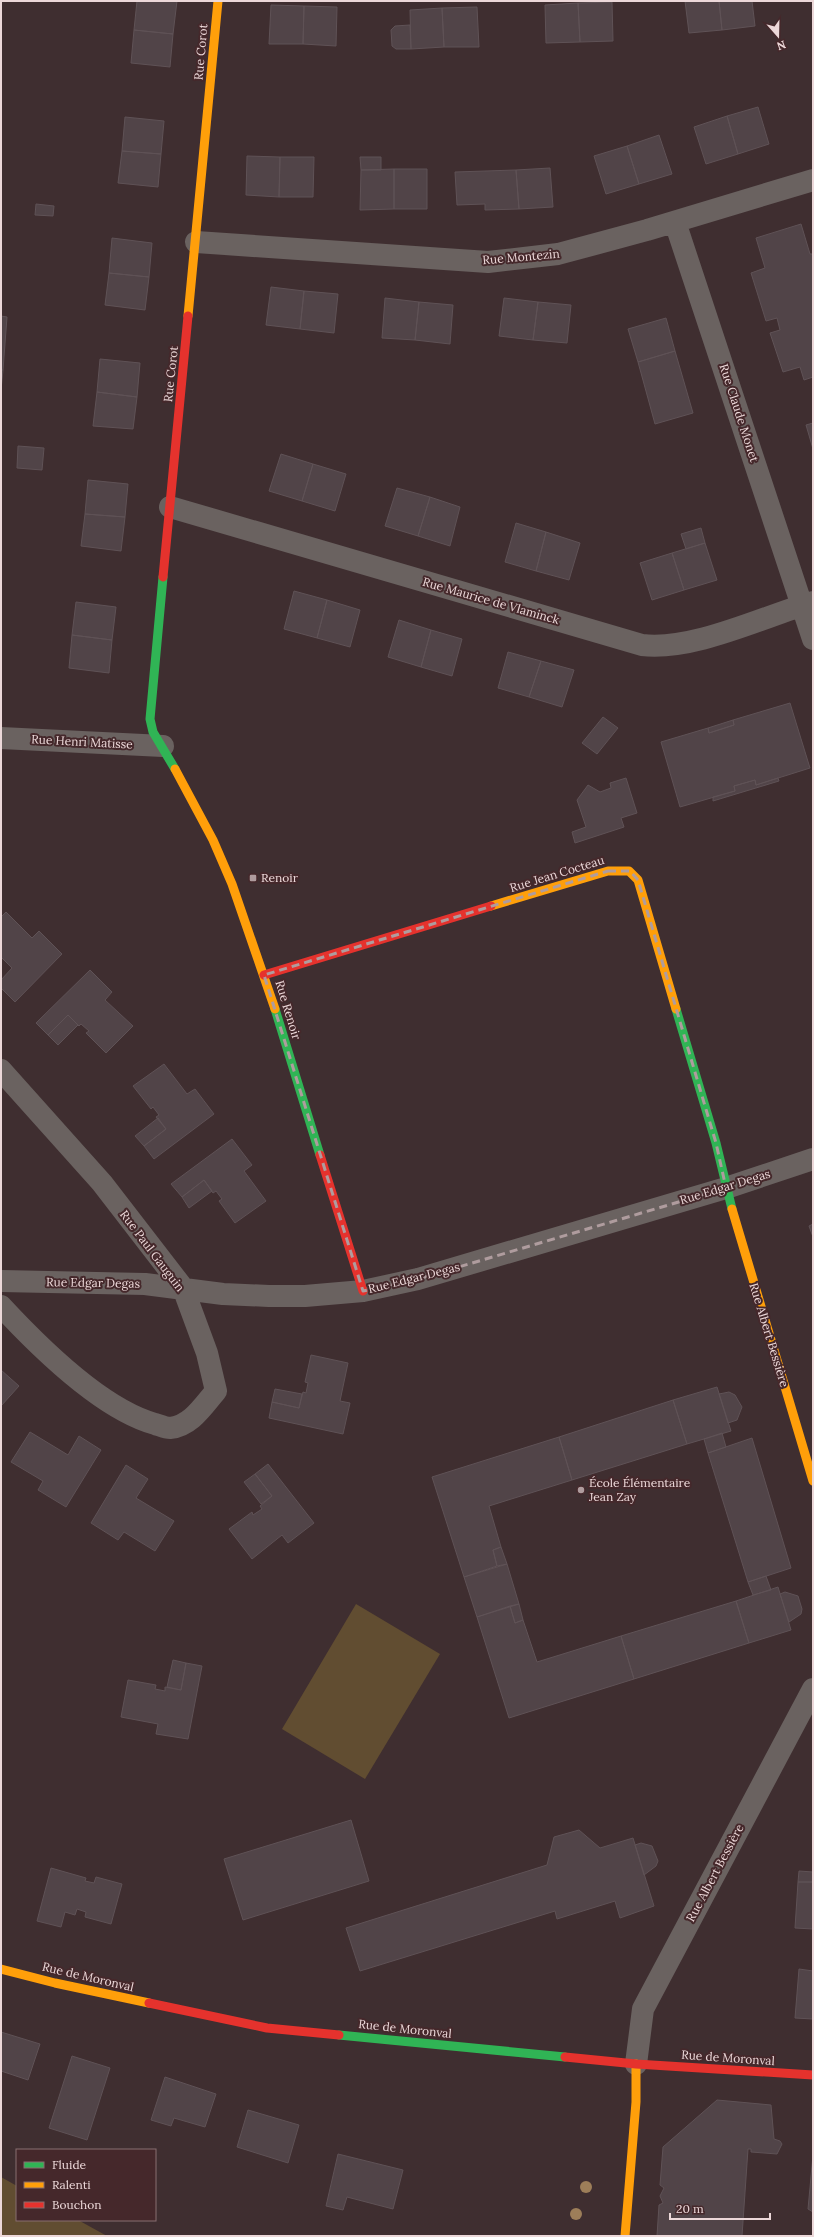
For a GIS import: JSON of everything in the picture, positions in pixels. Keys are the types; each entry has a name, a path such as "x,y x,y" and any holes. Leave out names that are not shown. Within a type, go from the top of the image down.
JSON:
{"street":[{"name":"Rue Corot","path":"163,746 153,732 150,719 218,1"},
{"name":"Rue Montezin","path":"196,242 488,262 558,254 675,222 813,180"},
{"name":"Rue Claude Monet","path":"675,222 808,604 813,639"},
{"name":"Rue Maurice de Vlaminck","path":"170,507 642,645 669,646 695,641 808,604"},
{"name":"Rue Henri Matisse","path":"1,738 163,746"},
{"name":"Rue Renoir","path":"163,746 213,840 232,884 264,975 364,1291"},
{"name":"Rue Jean Cocteau","path":"264,975 608,871 619,869 630,871 638,880 716,1143 726,1188"},
{"name":"Rue Paul Gauguin","path":"1,1070 102,1184 183,1288 207,1353 216,1391 193,1419 169,1428 138,1419 82,1383 28,1335 1,1306"},
{"name":"Rue Edgar Degas","path":"1,1281 144,1284 223,1294 269,1296 305,1296 364,1291 418,1279 726,1188 813,1159"},
{"name":"Rue Albert Bessière","path":"726,1188 813,1481"},
{"name":"Rue Albert Bessière","path":"636,2064 643,2009 813,1689"},
{"name":"Rue de Moronval","path":"1,1969 55,1983 267,2028 636,2064 813,2075"},
{"path":"625,2236 636,2102 636,2064"}],"highlighted area":[{"path":"608,871 630,871 638,880 716,1143 726,1188 418,1279 363,1291 264,975"}],"shaded area":[{"path":"356,1604 440,1654 365,1779 282,1729"},
{"path":"1,2177 16,2185 16,2221 80,2221 107,2236 1,2236"}],"building":[{"path":"137,1 177,1 173,34 134,30"},
{"path":"685,1 719,1 722,30 689,33"},
{"path":"719,1 752,1 755,26 722,30"},
{"path":"612,2 613,41 580,42 578,3"},
{"path":"578,3 580,42 546,43 545,5"},
{"path":"271,5 304,6 303,44 269,44"},
{"path":"304,6 337,7 336,46 303,44"},
{"path":"477,7 479,47 444,47 442,8"},
{"path":"442,8 444,47 411,49 410,10"},
{"path":"410,25 411,49 396,49 392,46 391,30 395,26"},
{"path":"134,30 173,34 170,67 131,63"},
{"path":"758,107 769,144 738,154 727,116"},
{"path":"727,116 738,154 706,164 694,127"},
{"path":"125,117 164,121 161,154 122,151"},
{"path":"659,135 672,174 639,184 627,146"},
{"path":"627,146 639,184 606,194 594,156"},
{"path":"122,151 161,154 158,187 118,183"},
{"path":"247,156 280,157 279,197 246,195"},
{"path":"280,157 314,157 313,197 279,197"},
{"path":"360,157 381,157 381,170 361,170"},
{"path":"550,168 553,207 519,209 516,170"},
{"path":"394,169 427,169 427,209 394,209"},
{"path":"394,169 394,209 360,210 361,170"},
{"path":"516,170 519,209 485,210 485,204 457,205 455,172"},
{"path":"36,204 54,206 53,216 35,215"},
{"path":"801,224 810,254 813,254 813,377 804,380 800,367 783,372 770,333 780,330 777,318 766,321 751,273 765,268 756,238"},
{"path":"112,238 152,243 149,277 109,273"},
{"path":"109,273 149,277 145,310 105,305"},
{"path":"271,287 304,291 300,329 266,325"},
{"path":"304,291 338,294 334,333 300,329"},
{"path":"385,298 419,302 415,340 382,338"},
{"path":"504,298 538,302 533,340 499,336"},
{"path":"419,302 453,305 450,344 415,340"},
{"path":"538,302 571,305 567,343 533,340"},
{"path":"1,316 7,317 3,370 1,370"},
{"path":"666,318 675,351 638,362 628,329"},
{"path":"675,351 693,413 655,424 638,362"},
{"path":"100,359 140,363 137,397 97,392"},
{"path":"1,370 3,370 1,390"},
{"path":"97,392 137,397 133,429 93,426"},
{"path":"813,423 813,449 806,425"},
{"path":"18,446 44,448 42,470 17,468"},
{"path":"281,454 313,464 302,501 269,491"},
{"path":"313,464 346,474 335,511 302,501"},
{"path":"88,480 128,484 125,517 85,514"},
{"path":"397,488 430,497 418,536 385,526"},
{"path":"430,497 460,507 450,546 418,536"},
{"path":"85,514 125,517 121,551 81,546"},
{"path":"516,523 546,532 536,571 505,562"},
{"path":"701,528 705,543 686,549 681,534"},
{"path":"546,532 580,543 569,580 536,571"},
{"path":"705,543 717,580 684,590 672,553"},
{"path":"672,553 684,590 652,600 640,563"},
{"path":"294,591 327,600 317,638 284,629"},
{"path":"327,600 360,610 350,647 317,638"},
{"path":"76,602 116,607 112,640 72,635"},
{"path":"399,620 431,630 421,667 388,657"},
{"path":"431,630 462,639 452,676 421,667"},
{"path":"72,635 112,640 109,673 69,668"},
{"path":"508,652 541,661 529,697 498,688"},
{"path":"541,661 574,670 562,707 529,697"},
{"path":"790,703 810,768 756,785 755,780 734,786 735,791 680,807 661,742 708,728 709,733 734,725 733,720"},
{"path":"603,717 618,728 597,754 582,743"},
{"path":"733,720 734,725 709,733 708,728"},
{"path":"626,778 637,813 621,818 624,827 575,843 572,832 586,827 577,800 588,785 600,792 611,788 610,783"},
{"path":"778,778 779,781 713,801 713,797 735,791 734,786 755,780 756,785"},
{"path":"6,912 32,938 39,931 62,954 15,1002 1,988 1,980 12,968 1,957 1,917"},
{"path":"90,970 112,992 105,1000 133,1026 106,1053 86,1033 89,1031 81,1024 79,1026 68,1015 48,1035 36,1023"},
{"path":"68,1015 78,1025 58,1045 48,1035"},
{"path":"164,1064 187,1094 195,1089 214,1114 154,1159 144,1146 166,1129 156,1117 159,1115 153,1107 151,1109 133,1086"},
{"path":"158,1118 166,1129 144,1146 135,1136"},
{"path":"232,1139 252,1165 244,1171 266,1201 235,1223 219,1201 222,1199 216,1191 213,1193 204,1180 182,1197 171,1184"},
{"path":"204,1180 212,1191 189,1208 182,1197"},
{"path":"813,1224 813,1237 809,1226"},
{"path":"311,1355 348,1363 340,1401 350,1403 343,1434 269,1418 272,1402 299,1408 303,1392 306,1393 308,1383 305,1382"},
{"path":"1,1370 19,1386 1,1406"},
{"path":"717,1387 731,1431 687,1444 673,1400"},
{"path":"275,1389 302,1394 299,1408 272,1402"},
{"path":"729,1392 735,1395 742,1407 737,1420 728,1423 719,1394"},
{"path":"673,1400 687,1444 572,1480 559,1437"},
{"path":"30,1432 68,1455 79,1436 101,1450 66,1507 38,1490 43,1481 11,1462"},
{"path":"722,1433 726,1447 708,1453 704,1439"},
{"path":"559,1437 572,1480 489,1506 501,1547 493,1550 497,1566 464,1577 432,1477"},
{"path":"752,1438 791,1568 748,1582 708,1453"},
{"path":"268,1464 314,1523 288,1543 282,1535 252,1559 229,1529 252,1512 253,1515 262,1509 260,1506 272,1496 255,1474"},
{"path":"126,1465 148,1479 136,1498 174,1521 155,1551 124,1532 118,1540 91,1523"},
{"path":"255,1474 272,1496 261,1504 244,1482"},
{"path":"501,1547 507,1564 497,1566 493,1550"},
{"path":"507,1564 519,1604 477,1617 464,1577"},
{"path":"766,1576 771,1590 753,1595 748,1582"},
{"path":"778,1587 791,1630 749,1643 736,1601"},
{"path":"785,1592 798,1596 802,1609 801,1614 789,1622 780,1594"},
{"path":"736,1601 749,1643 634,1679 621,1636"},
{"path":"519,1604 523,1620 515,1623 510,1606"},
{"path":"510,1606 515,1623 523,1620 537,1662 621,1636 634,1679 509,1718 477,1617"},
{"path":"173,1660 186,1663 181,1690 167,1687"},
{"path":"186,1663 202,1666 188,1739 156,1734 158,1724 121,1717 128,1680 156,1685 155,1689 165,1691 165,1687 181,1690"},
{"path":"351,1820 369,1881 243,1920 224,1859"},
{"path":"579,1830 600,1848 633,1838 654,1906 620,1918 615,1901 557,1919 555,1911 360,1971 346,1928 547,1865 554,1837"},
{"path":"641,1843 652,1846 658,1861 656,1866 644,1875 635,1845"},
{"path":"51,1868 86,1878 85,1881 94,1883 96,1877 122,1884 111,1924 85,1917 86,1912 77,1909 75,1915 65,1912 61,1927 37,1921"},
{"path":"799,1871 813,1872 813,1882 798,1882"},
{"path":"798,1882 813,1882 813,1929 795,1928"},
{"path":"799,1969 813,1971 813,2019 795,2018"},
{"path":"1,2032 40,2044 28,2080 1,2071"},
{"path":"72,2056 110,2068 87,2140 49,2128"},
{"path":"165,2077 216,2094 205,2127 174,2118 171,2126 151,2120"},
{"path":"717,2100 771,2105 774,2139 780,2141 782,2144 777,2154 751,2152 751,2149 748,2149 742,2236 657,2236 659,2205 663,2203 660,2196 664,2188 660,2185 663,2147"},
{"path":"248,2110 299,2125 288,2163 237,2147"},
{"path":"338,2154 403,2170 393,2209 347,2197 343,2210 326,2206"},
{"path":"813,2155 813,2212 808,2209"}],"traffic: fast":[{"path":"163,577 150,719 153,732 175,769"},
{"path":"275,1009 320,1155"},
{"path":"676,1009 716,1143 732,1209"},
{"path":"339,2035 565,2057"}],"traffic: slow":[{"path":"188,316 218,1"},
{"path":"175,769 213,840 232,884 275,1009"},
{"path":"491,906 608,871 629,871 638,880 676,1009"},
{"path":"732,1209 813,1481"},
{"path":"1,1969 55,1983 149,2003"},
{"path":"625,2236 636,2102 636,2064"}],"traffic: jam":[{"path":"163,577 188,316"},
{"path":"264,975 491,906"},
{"path":"320,1155 363,1291"},
{"path":"149,2003 267,2028 339,2035"},
{"path":"565,2057 636,2064 813,2075"}],"place":[{"name":"Renoir","path":"253,878"},
{"name":"École Élémentaire Jean Zay","path":"581,1490"}]}
